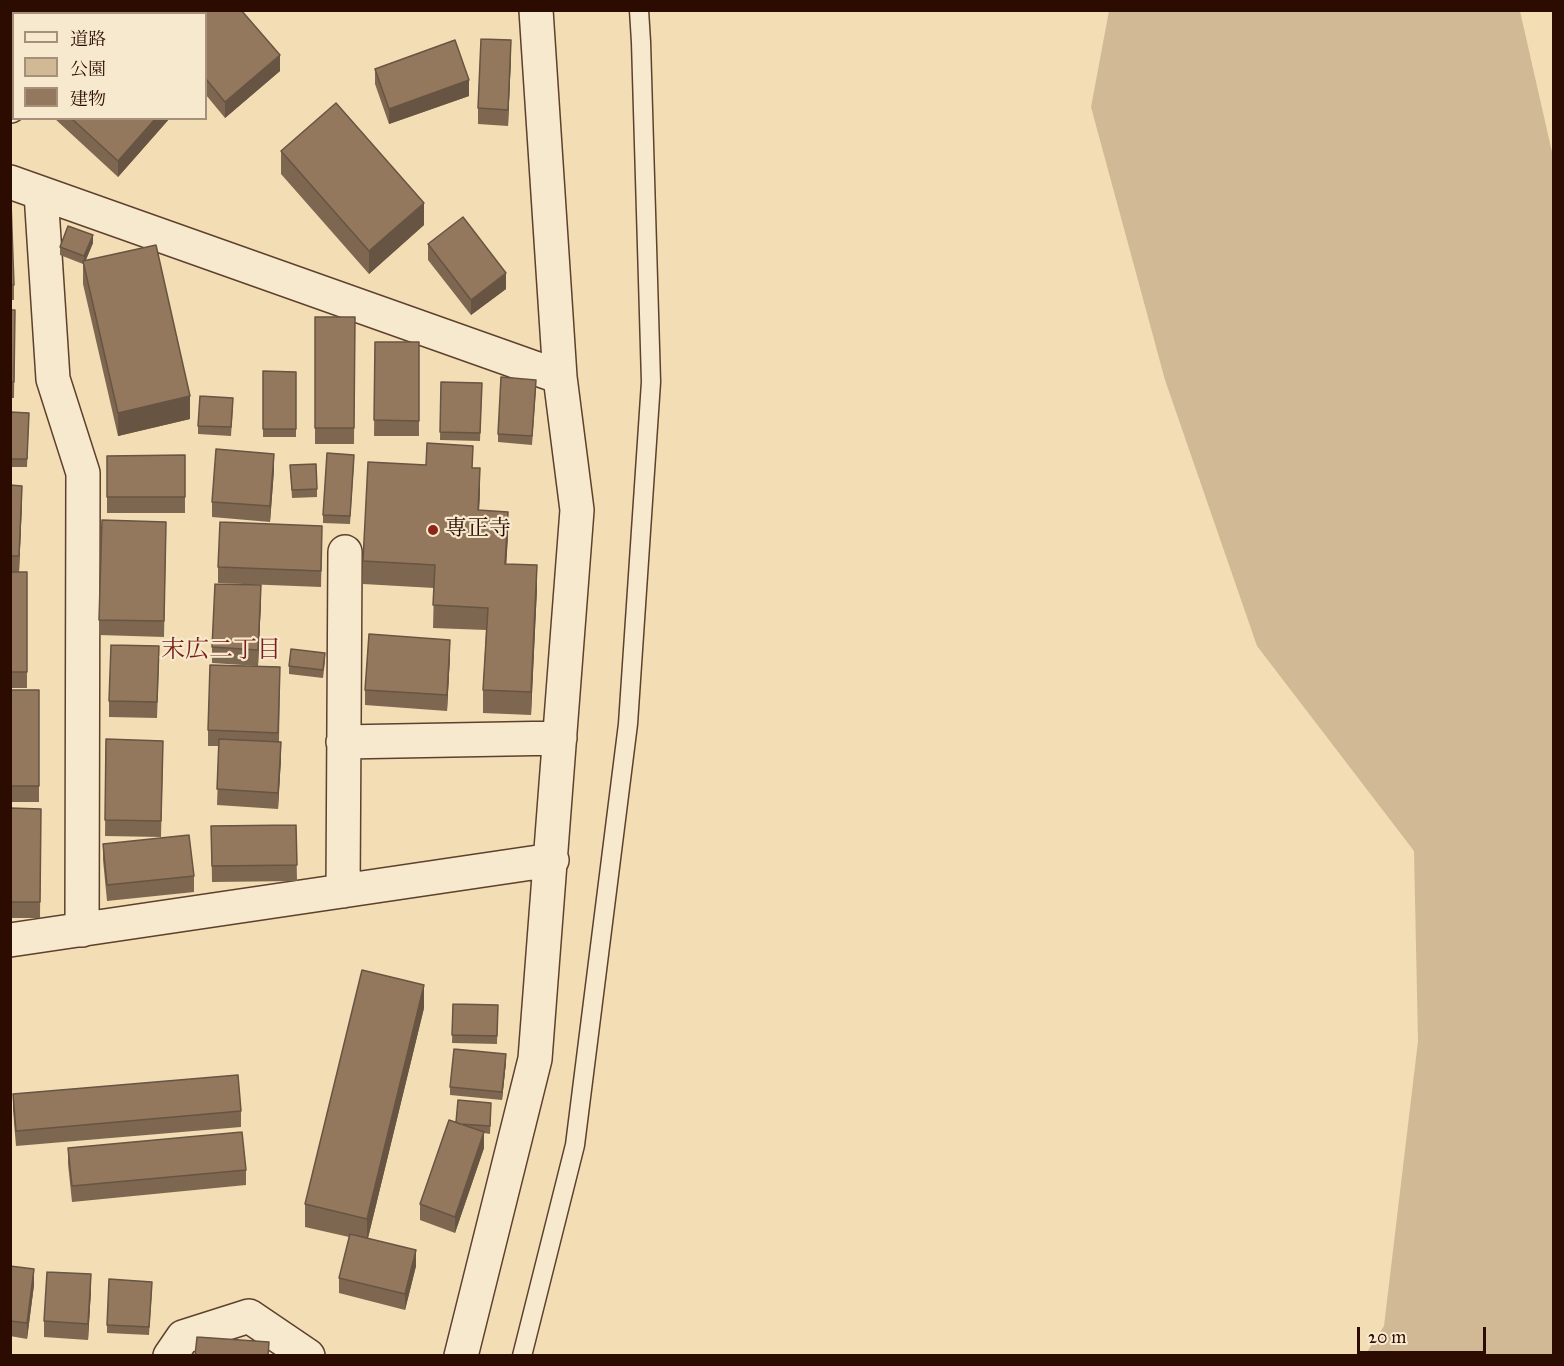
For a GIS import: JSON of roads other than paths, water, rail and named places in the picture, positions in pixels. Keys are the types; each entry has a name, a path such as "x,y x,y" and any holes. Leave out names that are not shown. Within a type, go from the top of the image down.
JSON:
{"street":[{"path":"461,1356 535,1059 577,510 560,377 536,10"},
{"path":"10,182 560,377"},
{"path":"42,193 52,379 84,473 82,930"},
{"path":"343,891 345,552"},
{"path":"343,742 560,738"},
{"path":"10,940 552,860"},
{"path":"170,1356 183,1337 249,1316 308,1356"}],"lane":[{"path":"522,1356 575,1145 628,724 651,382 639,10"}],"place":[{"name":"専正寺","path":"433,530"}],"district":[{"name":"末広二丁目","path":"221,651"}]}
